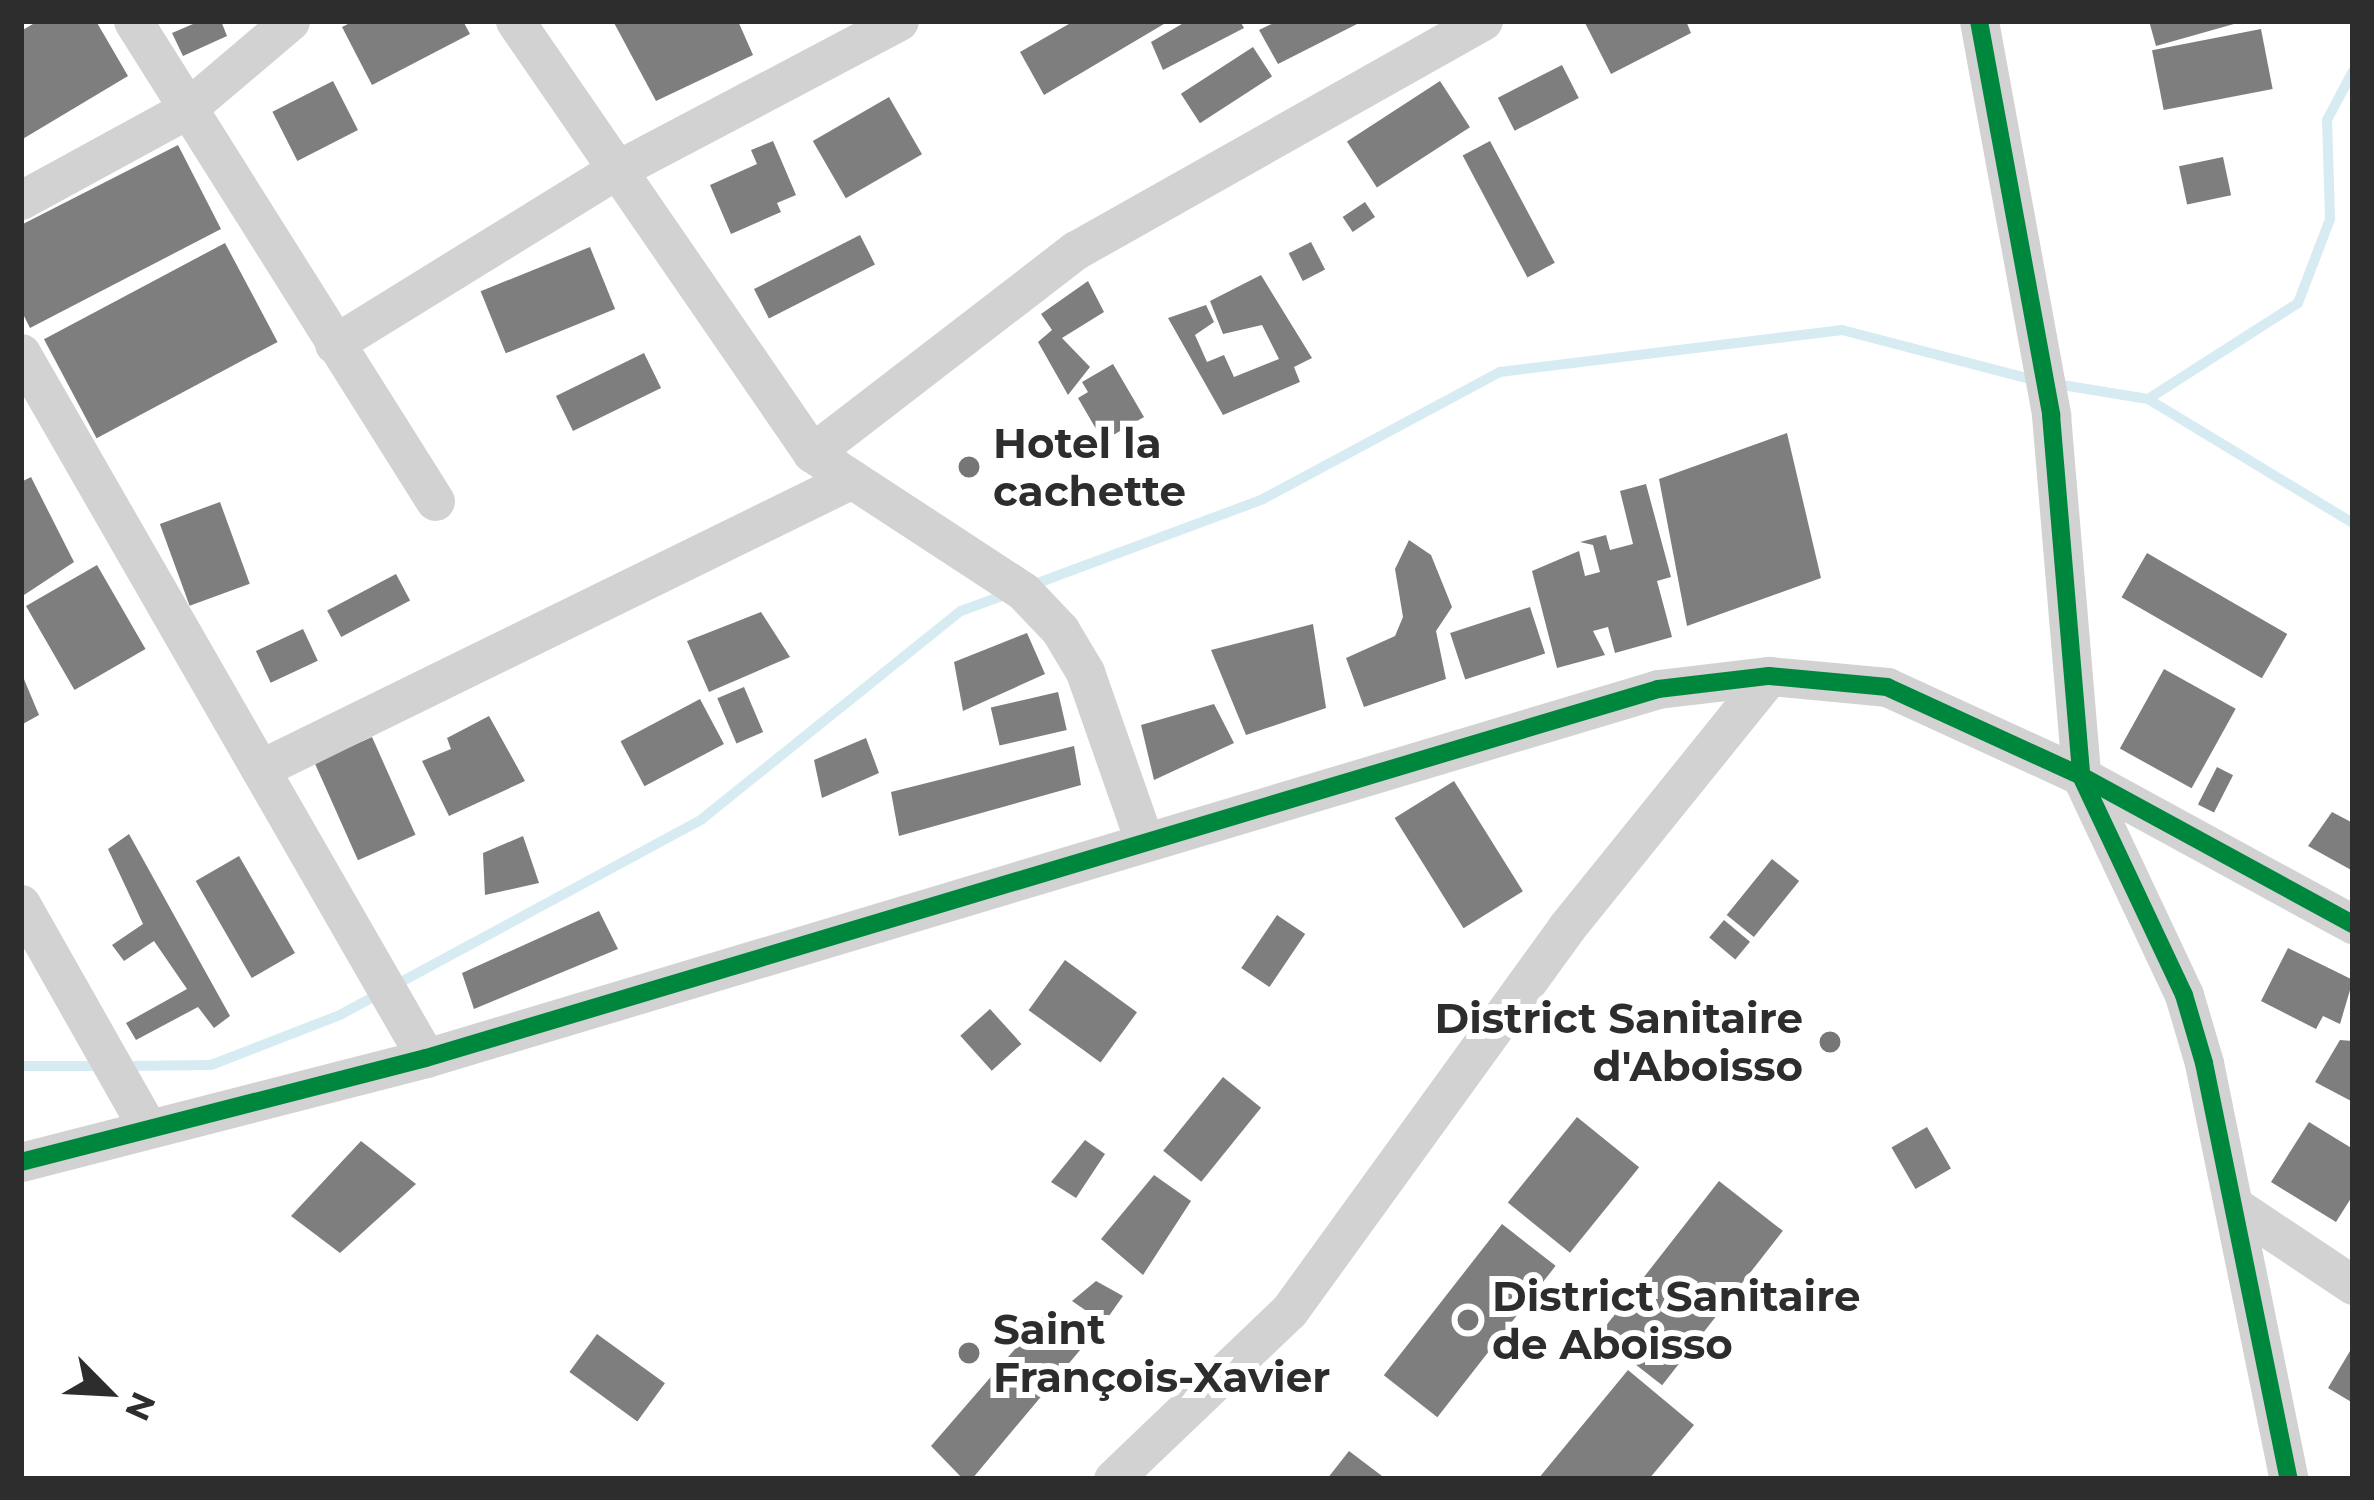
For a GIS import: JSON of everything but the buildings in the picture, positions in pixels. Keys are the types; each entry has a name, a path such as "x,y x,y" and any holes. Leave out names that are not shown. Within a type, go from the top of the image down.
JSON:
{"street":[{"path":"133,21 184,111 435,502"},
{"path":"21,200 184,111 290,21"},
{"path":"514,21 613,172 812,453 1023,591 1060,630 1085,672 1143,838"},
{"path":"334,344 613,172 899,21"},
{"path":"812,453 1076,250 1484,21"},
{"path":"1979,21 2051,415 2081,776 2183,995 2236,1207 2288,1479"},
{"path":"21,353 426,1058"},
{"path":"260,769 852,479"},
{"path":"1113,1479 1289,1311 1566,928 1768,676"},
{"path":"21,1162 426,1058 1143,838 1658,689 1768,676 1887,687 2081,776 2353,924"},
{"path":"21,904 147,1127"},
{"path":"2236,1207 2353,1286"}],"waterway":[{"path":"2148,399 2298,303 2330,219 2327,120 2353,71"},
{"path":"1027,587 1263,499 1500,372 1842,330 2038,381"},
{"path":"2056,384 2148,399 2353,523"},
{"path":"126,1066 211,1065 340,1015 702,819 961,611 1010,593"},
{"path":"21,1066 101,1066"}],"cycle path":[{"path":"1979,21 2051,415 2081,776 2184,995 2204,1063 2289,1479"},
{"path":"21,1162 426,1058 1658,689 1769,676 1887,687 2081,776 2353,924"}],"place":[{"name":"Hotel la cachette","path":"969,467"},
{"name":"District Sanitaire d'Aboisso","path":"1830,1042"},
{"name":"District Sanitaire de Aboisso","path":"1468,1320"},
{"name":"Saint François-Xavier","path":"969,1353"}]}
